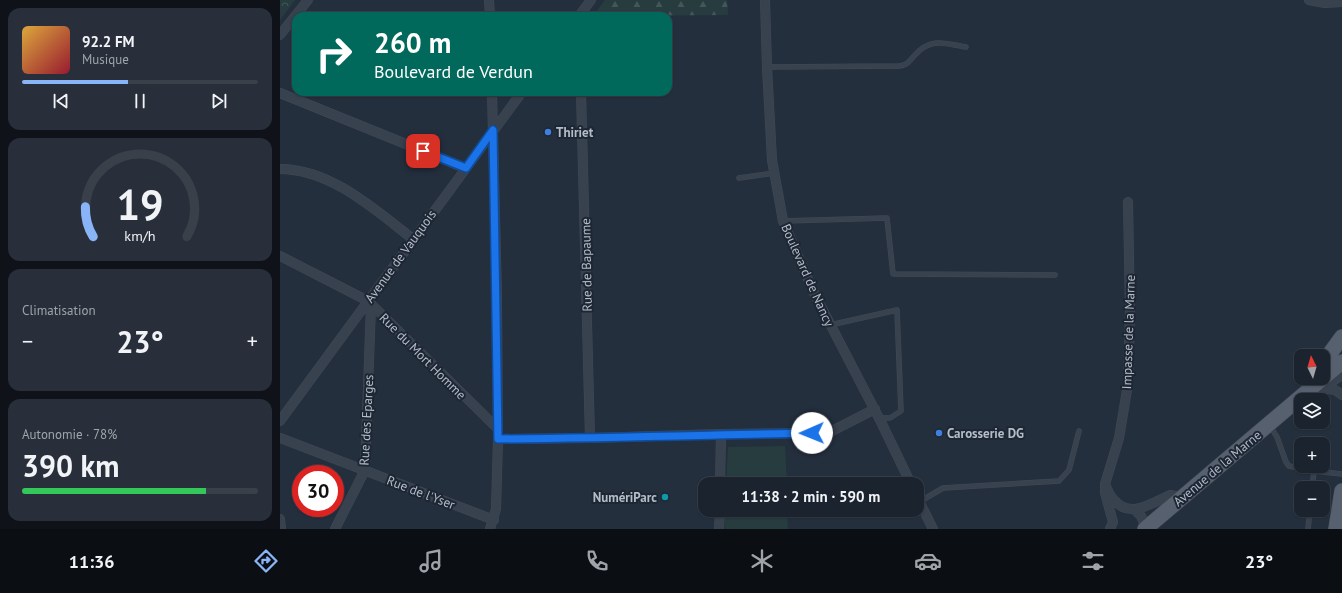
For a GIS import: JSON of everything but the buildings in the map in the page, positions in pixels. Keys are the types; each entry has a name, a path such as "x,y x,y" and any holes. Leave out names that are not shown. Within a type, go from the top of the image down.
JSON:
{"main road":[{"path":"1331,360 1342,337"},
{"name":"Avenue de la Marne","path":"1146,528 1289,407 1331,360"},
{"path":"1289,407 1315,385"},
{"path":"1336,529 1342,491"}],"street":[{"path":"298,12 308,0"},
{"path":"489,0 490,12"},
{"path":"582,12 591,0"},
{"name":"Boulevard de Nancy","path":"765,0 772,160 783,221 814,293 879,418 908,477"},
{"path":"1310,0 1325,3 1342,2"},
{"path":"280,35 292,20"},
{"path":"280,93 466,168"},
{"path":"492,96 498,434 496,509 493,526"},
{"name":"Avenue de Vauquois","path":"280,421 370,303 413,239 519,96"},
{"name":"Rue de Bapaume","path":"582,96 590,438"},
{"path":"280,170 312,174 348,191 413,239"},
{"name":"Impasse de la Marne","path":"1111,528 1113,522 1104,493 1105,484 1119,438 1128,384 1130,312 1128,202"},
{"name":"Rue du Mort Homme","path":"280,256 370,303 498,434"},
{"name":"Rue des Eparges","path":"335,529 364,470 370,303"},
{"name":"Avenue de la Marne","path":"1331,360 1342,346"},
{"path":"1330,379 1342,375"},
{"path":"1322,385 1335,390 1342,395"},
{"path":"498,434 590,438 720,434 828,433 874,410"},
{"path":"720,434 720,477"},
{"name":"Rue de l'Yser","path":"280,438 364,470 493,526"},
{"path":"1105,484 1112,499 1120,506 1135,510 1141,516 1146,528"},
{"path":"1135,510 1170,496 1176,496 1180,499"},
{"path":"924,512 932,529"},
{"path":"719,529 720,517"},
{"path":"280,519 281,529"}],"lane":[{"path":"767,67 900,66 909,63 924,47 932,43 942,42 966,47"},
{"path":"739,178 775,173"},
{"path":"783,221 887,218 893,274 1055,275"},
{"path":"830,325 897,310 901,411 890,418 879,418"},
{"path":"1269,424 1277,437 1286,462 1289,466 1294,467"},
{"path":"924,497 943,488 1059,481 1069,470 1079,431"},
{"path":"1330,473 1342,474"},
{"path":"1308,529 1309,517"}],"green space":[{"path":"280,0 295,0 280,20"},
{"path":"605,0 727,0 728,15 672,15 672,12 596,12"},
{"path":"785,446 787,477 726,477 728,447"},
{"path":"725,517 787,517 788,529 725,529"}],"place":[{"name":"Thiriet","path":"548,132"},
{"name":"Carosserie DG","path":"939,433"},
{"name":"NumériParc","path":"665,497"}],"route":[{"path":"423,151 466,168 493,130 498,439 812,433"}]}
